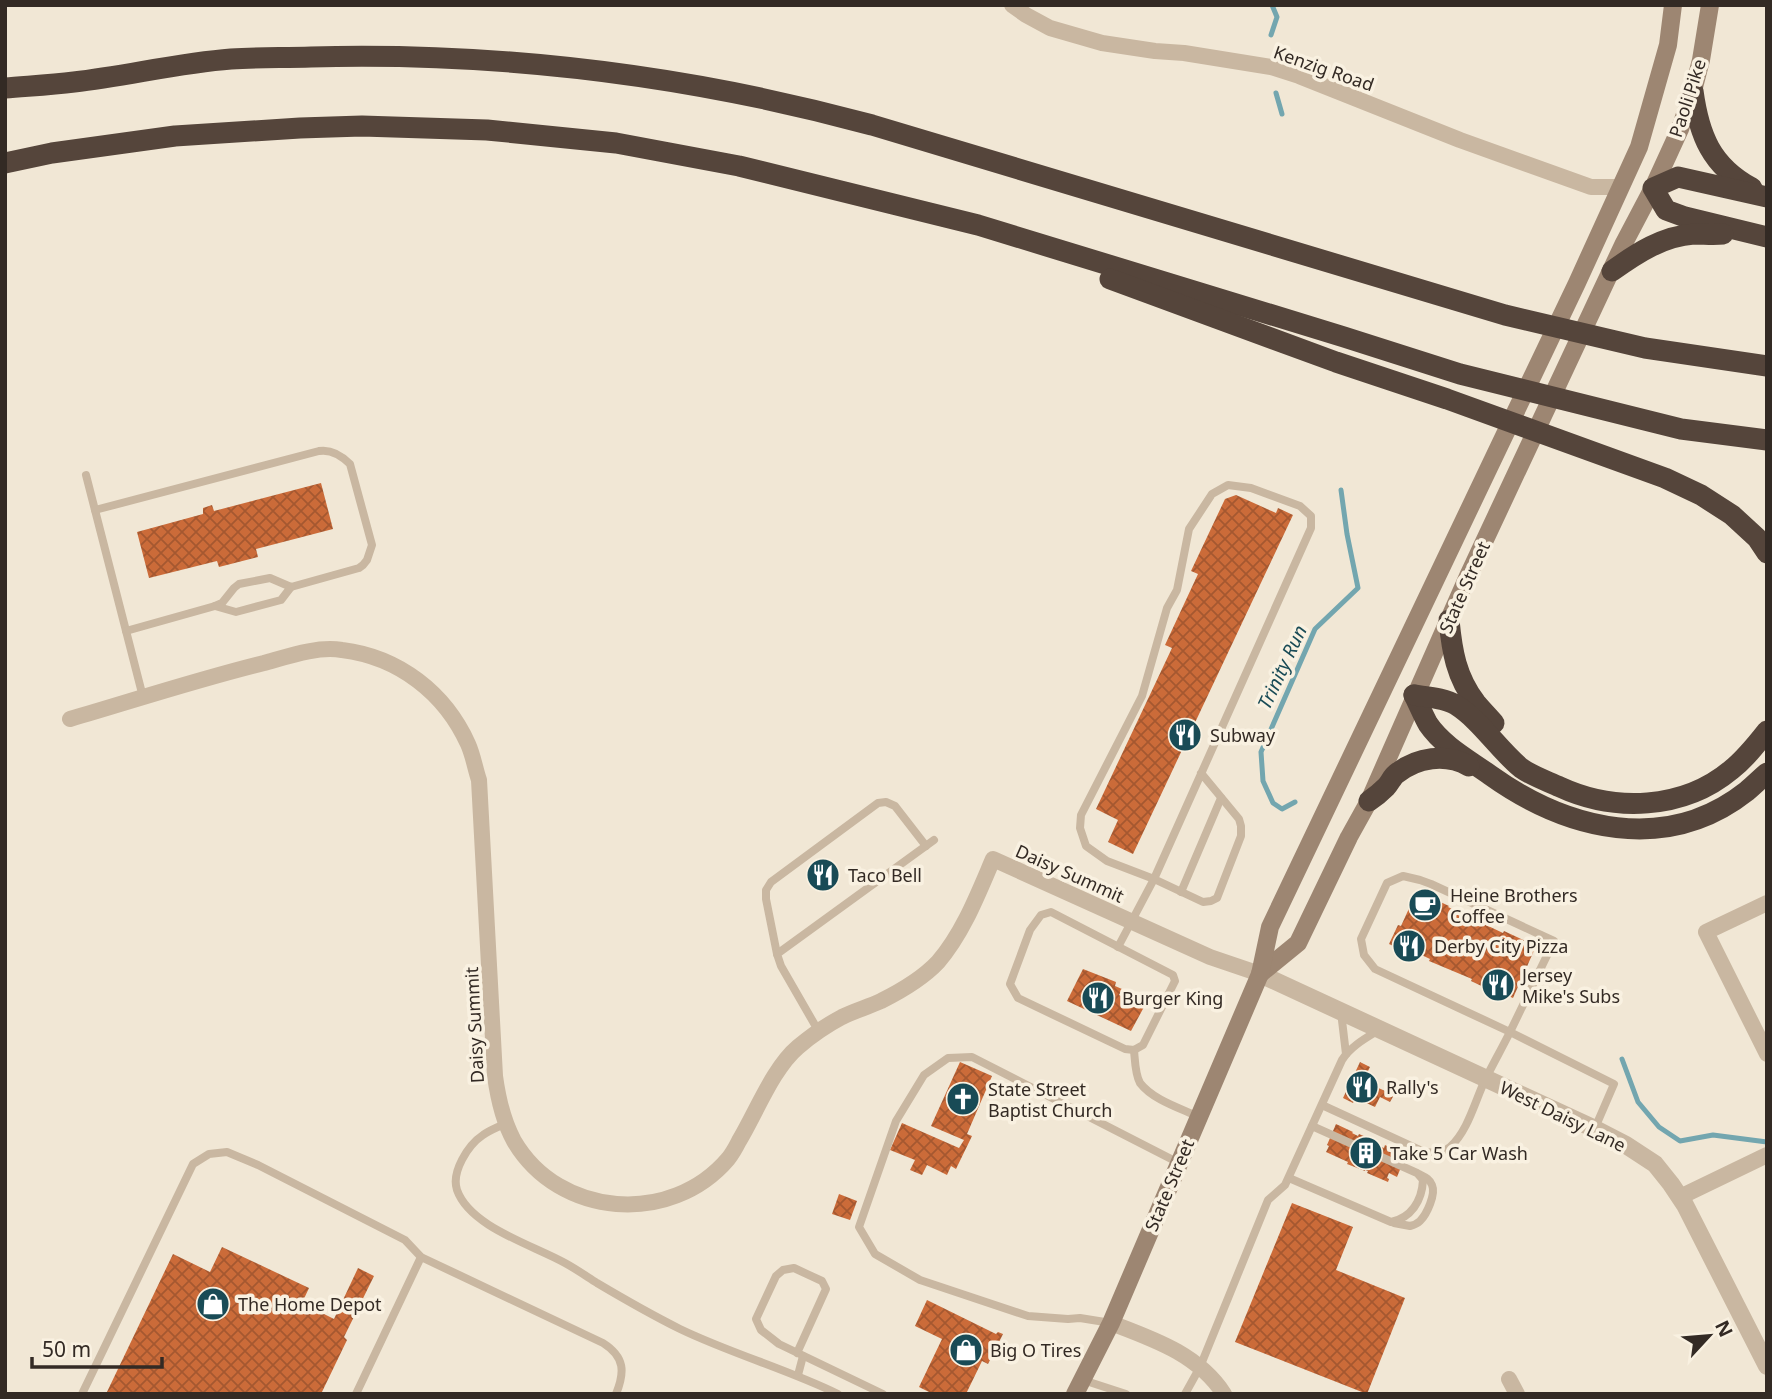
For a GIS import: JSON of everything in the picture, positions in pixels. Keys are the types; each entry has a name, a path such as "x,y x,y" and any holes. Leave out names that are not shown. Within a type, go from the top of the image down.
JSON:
{"highway":[{"path":"5,88 75,82 232,59 346,56 473,59 632,74 739,92 846,118 1505,315 1645,348 1767,366"},
{"path":"5,101 75,82"},
{"path":"1693,91 1700,124 1714,157 1725,171 1767,196"},
{"path":"5,163 175,136 300,128 362,126 487,130 616,143 740,166 978,225 1460,374 1681,429 1767,440"},
{"path":"1757,234 1666,210 1653,188 1678,177 1767,196"},
{"path":"924,211 1336,362 1665,478 1702,495 1732,515 1757,538 1767,553"},
{"path":"1612,271 1641,251 1669,238 1692,234 1757,234"},
{"path":"1449,620 1452,652 1465,686 1507,740 1548,781"},
{"path":"1414,695 1454,703 1524,770 1575,794 1606,802 1637,804 1671,800 1701,789 1730,771 1753,750 1767,731"},
{"path":"1414,695 1429,724 1443,740 1506,786"},
{"path":"1369,801 1409,765 1436,757 1462,762 1534,803 1562,815 1623,830 1656,828 1687,822 1717,810 1746,792 1767,773"}],"main road":[{"name":"Paoli Pike","path":"1620,187 1639,146 1668,45 1673,5"},
{"name":"Paoli Pike","path":"1653,188 1693,91 1710,5"},
{"path":"1620,187 1653,188"},
{"name":"State Street","path":"1079,1387 1111,1323 1260,974 1270,927 1577,283 1620,187"},
{"name":"State Street","path":"1260,974 1298,943 1369,801 1468,576 1653,188"},
{"path":"1387,682 1414,695"}],"street":[{"name":"Kenzig Road","path":"1012,5 1050,28 1102,43 1270,67 1591,187 1620,187"},
{"name":"Daisy Summit","path":"71,719 229,672 319,649 341,649 368,656 404,670 423,683 452,715 469,745 479,780 495,1076 499,1104 514,1141 532,1164 554,1183 575,1195 602,1203 632,1205 660,1201 686,1192 709,1177 729,1158 774,1076 796,1048 841,1017 908,986 936,964 953,942 978,895 993,859 1132,922"},
{"path":"1767,903 1706,932 1767,1054"},
{"path":"1132,922 1210,957 1260,974"},
{"name":"West Daisy Lane","path":"1260,974 1595,1129 1655,1164 1680,1197 1767,1366"},
{"path":"1680,1197 1767,1155"},
{"path":"1111,1323 1164,1344 1200,1367 1224,1394"},
{"path":"1509,1379 1517,1394"}],"lane":[{"path":"95,510 319,451 330,450 342,457 351,468 372,549 365,563 359,568 291,587 282,600 236,612 215,607"},
{"path":"86,475 143,697"},
{"path":"1118,947 1154,879 1201,773 1311,528 1311,516 1300,506 1251,488 1228,485 1212,494 1189,529 1177,590 1167,608 1142,696 1080,815 1080,828 1086,846 1107,861 1154,879 1203,902 1217,898 1241,836 1241,826 1201,773"},
{"path":"126,631 215,607 239,584 264,578 275,579 291,587"},
{"path":"1181,892 1221,798"},
{"path":"818,1032 781,966 765,899 766,890 771,882 878,803 886,802 895,806 926,846"},
{"path":"777,954 934,840"},
{"path":"1322,1105 1424,1152 1439,1152 1451,1146 1464,1127 1486,1079 1510,1032 1554,941 1420,880 1403,876 1387,883 1361,939 1364,955 1376,969 1510,1032 1614,1083 1595,1129"},
{"path":"1051,912 1118,947 1173,975 1175,981 1143,1045 1134,1050 1125,1049 1018,998 1010,985 1030,930 1041,915 1051,912"},
{"path":"1341,1012 1346,1054"},
{"path":"1185,1394 1200,1367 1268,1200 1283,1188 1289,1178 1346,1054 1379,1030"},
{"path":"1134,1050 1139,1082 1166,1102 1199,1117"},
{"path":"1111,1323 1080,1318 1028,1316 920,1280 875,1255 859,1227 895,1121 924,1075 948,1058 972,1057 1179,1163"},
{"path":"506,1123 481,1135 463,1155 458,1170 458,1192 480,1219 565,1263 655,1317 838,1394"},
{"path":"1289,1178 1391,1222 1410,1226 1421,1220 1425,1214 1433,1195 1433,1187 1428,1179 1312,1126"},
{"path":"82,1394 193,1164 209,1154 227,1152 405,1240 421,1257 603,1343 614,1350 621,1362 622,1377 615,1394"},
{"path":"1391,1222 1407,1216 1415,1206 1423,1180 1417,1173"},
{"path":"356,1394 421,1257"},
{"path":"798,1375 800,1354 826,1289 822,1281 794,1268 783,1270 776,1276 757,1319 761,1330 779,1344 800,1354 883,1394"},
{"path":"1079,1387 1125,1394"}],"building":[{"path":"321,483 333,529 256,549 258,557 219,567 217,561 149,578 137,532 203,514 203,508 212,505 214,511"},
{"path":"1236,495 1276,513 1278,508 1293,515 1133,854 1108,842 1118,820 1096,809 1172,648 1165,645 1198,574 1191,571 1225,499"},
{"path":"1417,891 1536,946 1513,998 1497,991 1496,993 1411,950 1410,954 1389,944 1398,925 1401,926"},
{"name":"Burger King","path":"1083,969 1116,982 1115,986 1122,989 1119,995 1144,1007 1131,1031 1067,1001"},
{"name":"State Street Baptist Church","path":"960,1062 992,1076 967,1134 972,1136 956,1169 951,1166 947,1175 927,1165 922,1175 910,1170 915,1160 890,1150 902,1123 959,1148 964,1140 931,1126"},
{"name":"Rally's","path":"1360,1062 1370,1067 1363,1081 1394,1095 1390,1102 1380,1097 1375,1107 1360,1100 1363,1094 1358,1092 1353,1103 1343,1098"},
{"name":"Take 5 Car Wash","path":"1336,1124 1358,1136 1359,1134 1378,1142 1377,1145 1384,1148 1385,1145 1406,1155 1397,1177 1389,1173 1388,1182 1326,1152"},
{"path":"839,1194 857,1201 850,1220 832,1214"},
{"path":"1292,1203 1353,1227 1336,1270 1405,1298 1367,1394 1235,1342"},
{"name":"The Home Depot","path":"222,1247 309,1288 302,1303 334,1319 358,1268 374,1276 344,1337 347,1340 321,1394 106,1394 173,1254 210,1272"},
{"name":"Big O Tires","path":"927,1300 996,1334 1003,1334 988,1364 982,1361 966,1394 933,1394 919,1387 942,1339 915,1326"}],"waterway":[{"name":"Trinity Run","path":"1271,35 1277,17 1272,5"},
{"name":"Trinity Run","path":"1276,93 1282,114"},
{"name":"Trinity Run","path":"1295,802 1282,809 1273,803 1263,781 1261,752 1315,629 1358,588 1341,490"},
{"name":"Trinity Run","path":"1622,1059 1638,1102 1659,1127 1680,1141 1713,1135 1767,1142"}],"place":[{"name":"Subway","path":"1185,735"},
{"name":"Taco Bell","path":"823,875"},
{"name":"Heine Brothers Coffee","path":"1425,905"},
{"name":"Derby City Pizza","path":"1409,946"},
{"name":"Jersey Mike's Subs","path":"1498,985"},
{"name":"Burger King","path":"1098,998"},
{"name":"Rally's","path":"1362,1087"},
{"name":"State Street Baptist Church","path":"963,1099"},
{"name":"Take 5 Car Wash","path":"1366,1153"},
{"name":"The Home Depot","path":"213,1304"},
{"name":"Big O Tires","path":"966,1350"}]}
